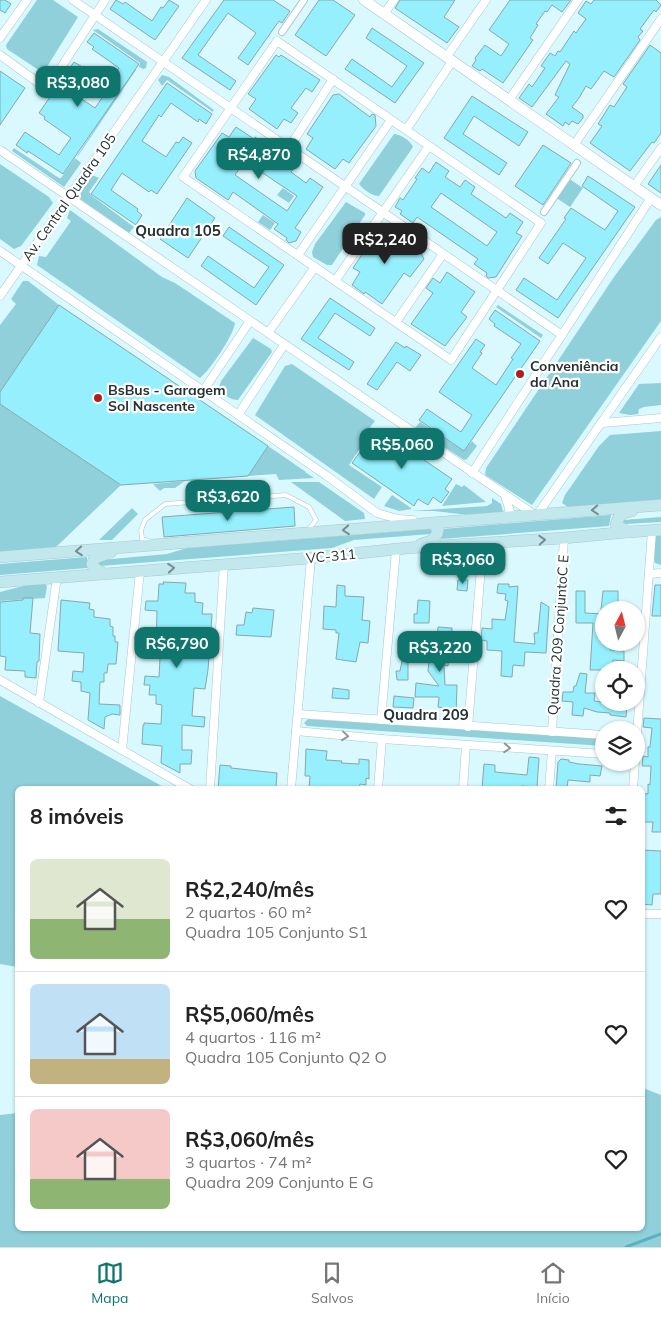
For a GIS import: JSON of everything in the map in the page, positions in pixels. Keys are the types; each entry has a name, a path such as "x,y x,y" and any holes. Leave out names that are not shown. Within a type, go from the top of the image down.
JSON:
{"main road":[{"name":"VC-311","path":"0,557 661,507"},
{"path":"627,532 616,524 618,517 626,512 661,507"},
{"path":"401,549 433,541 438,530 433,523"},
{"name":"VC-311","path":"0,582 311,558 401,549 657,531"},
{"path":"104,574 94,568 92,564 95,558 122,547"}],"street":[{"path":"0,38 27,0"},
{"path":"73,0 562,335"},
{"path":"0,55 47,89 105,0"},
{"name":"Av. Central Quadra 105","path":"0,296 206,0"},
{"path":"282,32 304,0"},
{"path":"364,0 661,205"},
{"path":"384,14 394,0"},
{"path":"406,130 486,0"},
{"path":"509,100 578,0"},
{"path":"574,145 661,19"},
{"path":"277,41 333,79 541,223 451,360 183,177 277,41"},
{"path":"289,148 333,79"},
{"path":"298,255 391,120"},
{"path":"335,280 429,146"},
{"path":"634,186 661,148"},
{"path":"0,150 506,497 536,515 661,337"},
{"path":"544,212 577,163"},
{"path":"472,473 651,198"},
{"path":"0,252 377,513 398,519 453,522"},
{"path":"396,322 443,254"},
{"path":"268,333 315,266"},
{"path":"203,391 250,321"},
{"path":"238,416 284,345"},
{"path":"602,423 661,418"},
{"path":"505,518 510,511 506,497"},
{"path":"367,528 376,521 377,513"},
{"path":"637,721 649,574 657,531"},
{"name":"Quadra 209 ConjuntoC E","path":"552,732 564,538"},
{"path":"468,727 483,543"},
{"path":"381,720 401,549"},
{"path":"291,786 311,558"},
{"path":"210,786 224,564"},
{"path":"122,750 140,571"},
{"path":"649,574 661,573"},
{"path":"40,703 57,577"},
{"path":"0,680 185,786"},
{"path":"298,714 595,734"},
{"path":"296,731 382,739 595,753"},
{"path":"378,786 382,739"},
{"path":"463,786 466,745"},
{"path":"549,786 552,751"},
{"path":"633,786 634,771"},
{"path":"645,914 661,914"}],"lane":[{"path":"163,544 142,539 141,530 145,520 165,504 286,495 309,507 316,520 311,528 304,533"}],"shaded area":[{"path":"37,0 53,0 78,17 45,70 40,71 7,49 6,45"},
{"path":"98,29 147,62 146,68 139,67 140,63 93,30"},
{"path":"135,68 136,70 77,156"},
{"path":"162,75 169,77 214,110 213,112 167,80 162,86 158,80"},
{"path":"394,134 405,138 413,147 379,196 374,195 359,184"},
{"path":"14,148 59,178 61,178 75,158 81,163 64,187 12,151"},
{"path":"0,164 49,197 53,203 21,246 14,249 0,239"},
{"path":"92,175 99,178 89,192 134,227 129,233 80,199 81,190"},
{"path":"568,178 583,188 570,207 555,197"},
{"path":"283,188 294,196 289,203 277,195"},
{"path":"346,202 365,213 365,215 332,265 327,265 313,257 312,252 315,244"},
{"path":"70,210 162,277 175,283 235,323 221,352 200,378 37,265 39,256 46,257 71,221 67,218"},
{"path":"263,215 275,223 270,230 258,222"},
{"path":"661,217 661,321 532,505 485,475 486,468 614,277 656,220"},
{"path":"23,281 28,281 59,305 0,392 0,325 16,304 11,299"},
{"path":"498,305 543,335 541,338 496,307"},
{"path":"253,338 271,349 272,352 238,400 232,399 220,390 221,381"},
{"path":"292,364 375,421 368,430 370,433 349,465 382,487 374,499 255,415 285,366"},
{"path":"661,383 661,405 644,407 639,409 638,414 619,413 639,384"},
{"path":"0,404 121,485 56,547 0,552"},
{"path":"420,422 464,451 472,441 477,446 467,459 464,460 415,428"},
{"path":"661,431 661,500 568,507 562,503 565,495 599,446 610,435"},
{"path":"268,446 314,478 279,480 276,474 248,476"},
{"path":"185,481 175,488 164,488 160,491 153,484"},
{"path":"291,482 319,482 364,513 365,519 345,521"},
{"path":"456,484 462,487 464,485 486,502 442,506"},
{"path":"392,495 412,509 399,511 384,506"},
{"path":"492,498 501,504 503,511 500,513 468,515 434,511 411,511 487,506 492,503"},
{"path":"132,508 138,514 112,540 99,540"},
{"path":"611,515 609,526 441,539 442,529"},
{"path":"661,517 661,522 622,523 624,520"},
{"path":"430,529 431,534 354,540 332,548 100,566 98,564 101,560 167,554 187,548"},
{"path":"661,534 661,565 655,563 653,552 656,536"},
{"path":"87,557 87,568 0,575 0,564"},
{"path":"44,583 47,586 45,598 0,601 0,592 31,584"},
{"path":"0,696 162,786 15,786 15,967 0,964"},
{"path":"308,719 595,738 595,745 307,726 304,723"},
{"path":"645,1089 661,1095 661,1247 0,1247 0,1115 15,1113 15,1231 645,1231"}],"building":[{"path":"0,0 5,0 11,4 5,13 0,10"},
{"path":"116,0 123,4 125,2 152,21 161,7 163,8 169,0 179,6 155,40 110,9"},
{"path":"224,0 273,0 290,11 282,23 279,21 248,65 238,58 256,33 228,13 198,55 236,81 230,90 182,58"},
{"path":"319,0 333,0 355,15 326,56 295,35"},
{"path":"400,0 455,0 444,17 459,27 447,43 395,8"},
{"path":"510,0 571,0 562,12 552,5 547,12 545,11 536,24 538,25 530,38 533,40 503,83 482,69 480,71 472,66 476,60 475,58 485,45 501,56 509,44 489,30"},
{"path":"594,0 656,0 661,5 656,12 654,10 640,29 643,31 638,37 640,40 614,77 604,71 591,89 586,86 572,107 583,115 583,118 578,124 572,121 569,125 565,122 563,126 546,114 559,97 555,95 570,64 566,61 532,107 519,98 529,84 532,87 545,68 541,66 550,53 555,56 558,51 560,52 574,31 576,33 586,19 578,13 586,1 591,4"},
{"path":"372,28 424,63 395,103 345,69 352,59 392,87 407,66 366,38"},
{"path":"94,33 139,64 63,174 16,145 25,132 59,155 71,138 44,119 45,117 39,113 74,62 84,68 71,92 95,108 112,83 110,81 119,68 92,49 94,47 87,42"},
{"path":"650,45 661,53 661,133 630,171 590,143 602,126 598,124 610,105 614,107 627,87 623,84"},
{"path":"276,55 279,57 281,55 320,80 312,92 306,88 291,108 298,113 291,123 284,119 277,129 249,109 256,99 248,94"},
{"path":"0,71 25,88 0,125"},
{"path":"167,83 212,114 206,124 199,119 198,122 171,103 161,117 159,115 142,141 166,157 176,142 179,143 183,137 192,143 157,194 151,190 149,192 122,173 111,190 138,209 137,211 142,215 136,225 91,194"},
{"path":"339,94 370,117 372,114 375,115 376,126 349,163 343,159 335,169 306,149 313,138 307,134 333,95"},
{"path":"472,96 528,132 519,146 474,116 463,134 507,163 499,175 444,138"},
{"path":"236,127 254,139 255,137 296,166 291,172 306,183 310,178 323,187 295,228 301,232 296,241 289,243 286,240 287,238 274,229 278,224 233,192 228,200 196,178 195,171 222,133 229,137","holes":["245,161 297,196 287,211 235,175"]},
{"path":"543,145 571,163 543,205 515,186"},
{"path":"436,162 449,171 445,177 460,187 465,180 475,187 471,194 506,218 510,213 523,222 516,233 522,236 496,277 488,278 486,276 487,273 474,264 478,259 417,217 413,223 400,214 402,211 395,207 400,198 403,200 422,168 429,173","holes":["441,193 497,232 487,246 431,207"]},
{"path":"661,165 661,193 648,184"},
{"path":"588,176 635,207 558,318 516,290 524,278 557,300 586,258 563,243 548,264 539,258 566,219 564,218 571,208 605,230 618,211 582,186"},
{"path":"187,198 215,218 188,258 160,239"},
{"path":"229,227 284,265 256,305 201,266 208,256 254,288 269,267 223,236"},
{"path":"392,227 389,232 417,252 419,249 424,259 410,277 404,273 382,304 352,285 360,272 353,268 379,229"},
{"path":"447,272 475,292 461,312 467,317 445,346 411,324 433,293 426,288 433,278 440,283"},
{"path":"330,298 375,328 370,336 335,313 318,338 354,362 349,370 301,339"},
{"name":"BsBus - Garagem Sol Nascente","path":"59,305 268,446 248,476 121,485 0,404 0,392"},
{"path":"495,310 540,341 464,451 419,420 427,409 461,432 472,415 439,392 476,339 485,345 472,368 496,385 521,344 494,326 495,324 489,319"},
{"path":"396,342 421,355 410,371 397,362 377,390 367,384"},
{"path":"377,428 452,479 445,489 449,492 441,503 433,497 428,505 418,499 414,506 352,463"},
{"path":"294,507 295,526 164,537 162,517"},
{"path":"458,580 468,580 467,591 457,590"},
{"path":"163,582 186,583 185,593 195,593 195,602 203,603 202,614 212,614 205,689 194,688 192,716 205,717 204,727 182,725 182,750 192,750 191,764 180,764 180,773 161,763 162,746 142,744 144,723 161,724 162,705 156,704 156,695 149,695 150,685 144,685 145,676 159,677 160,658 151,657 152,648 156,648 157,611 145,610 146,601 158,601 159,584 164,584"},
{"path":"498,584 509,584 509,587 518,586 514,642 535,644 534,633 538,633 541,602 549,607 546,653 525,652 524,666 513,665 512,677 501,676 502,651 487,650 487,641 481,640 482,628 492,629 492,619 505,620 508,601 505,600 506,594 497,593"},
{"path":"337,585 345,586 345,596 364,597 362,620 370,621 368,643 360,642 356,662 336,659 339,633 336,633 336,630 323,629 324,606 336,607"},
{"path":"655,585 661,585 661,616 652,616"},
{"path":"576,591 585,591 585,613 595,614 595,651 624,651 624,661 595,661 595,670 590,670 593,623 576,623"},
{"path":"603,591 618,591 618,601 602,601"},
{"path":"23,598 33,598 30,633 40,634 36,678 25,677 25,671 5,670 6,657 0,656 0,602 23,600"},
{"path":"61,600 90,603 89,609 94,610 94,617 110,619 115,642 118,642 116,664 108,664 107,673 104,673 104,682 100,682 99,704 120,705 120,715 112,714 105,717 104,729 88,720 90,693 81,691 81,682 72,681 73,671 83,672 84,653 58,651"},
{"path":"418,600 430,601 429,623 414,623 414,614 417,614"},
{"path":"253,608 274,610 271,637 236,635 237,625 244,625 246,612 252,613"},
{"path":"438,627 452,628 448,666 444,665 445,685 457,685 456,715 447,714 448,709 438,707 439,697 415,697 416,683 439,686 428,671 431,639 437,639"},
{"path":"404,651 408,651 408,680 397,680 396,671 400,671"},
{"path":"580,673 587,674 585,693 595,693 595,711 626,711 626,717 610,715 610,713 597,712 584,708 583,716 572,715 573,702 562,701 563,692 573,692 574,686 576,686"},
{"path":"333,688 349,690 349,699 332,698"},
{"path":"394,696 414,698 413,708 393,707"},
{"path":"644,718 661,719 661,832 652,832 653,822 645,822 645,794 648,794 648,784 650,785 651,766 645,766 645,756 648,757 652,728 645,727"},
{"path":"306,749 327,751 326,760 342,761 341,763 359,764 359,759 369,760 369,779 366,778 366,785 309,786 310,776 305,776"},
{"path":"529,757 539,758 537,786 482,786 484,764 495,765 495,772 527,775"},
{"path":"561,759 579,764 595,765 595,771 601,771 600,776 590,775 590,782 568,780 567,786 556,786 558,762"},
{"path":"220,765 277,773 276,786 218,786"},
{"path":"645,850 661,851 661,894 653,894 652,905 645,904"}],"waterway":[{"path":"626,1247 661,1234"}],"place":[{"name":"Conveniência da Ana","path":"520,374"},
{"name":"BsBus - Garagem Sol Nascente","path":"98,398"}],"district":[{"name":"Quadra 105","path":"178,231"},
{"name":"Quadra 209","path":"426,715"}]}
